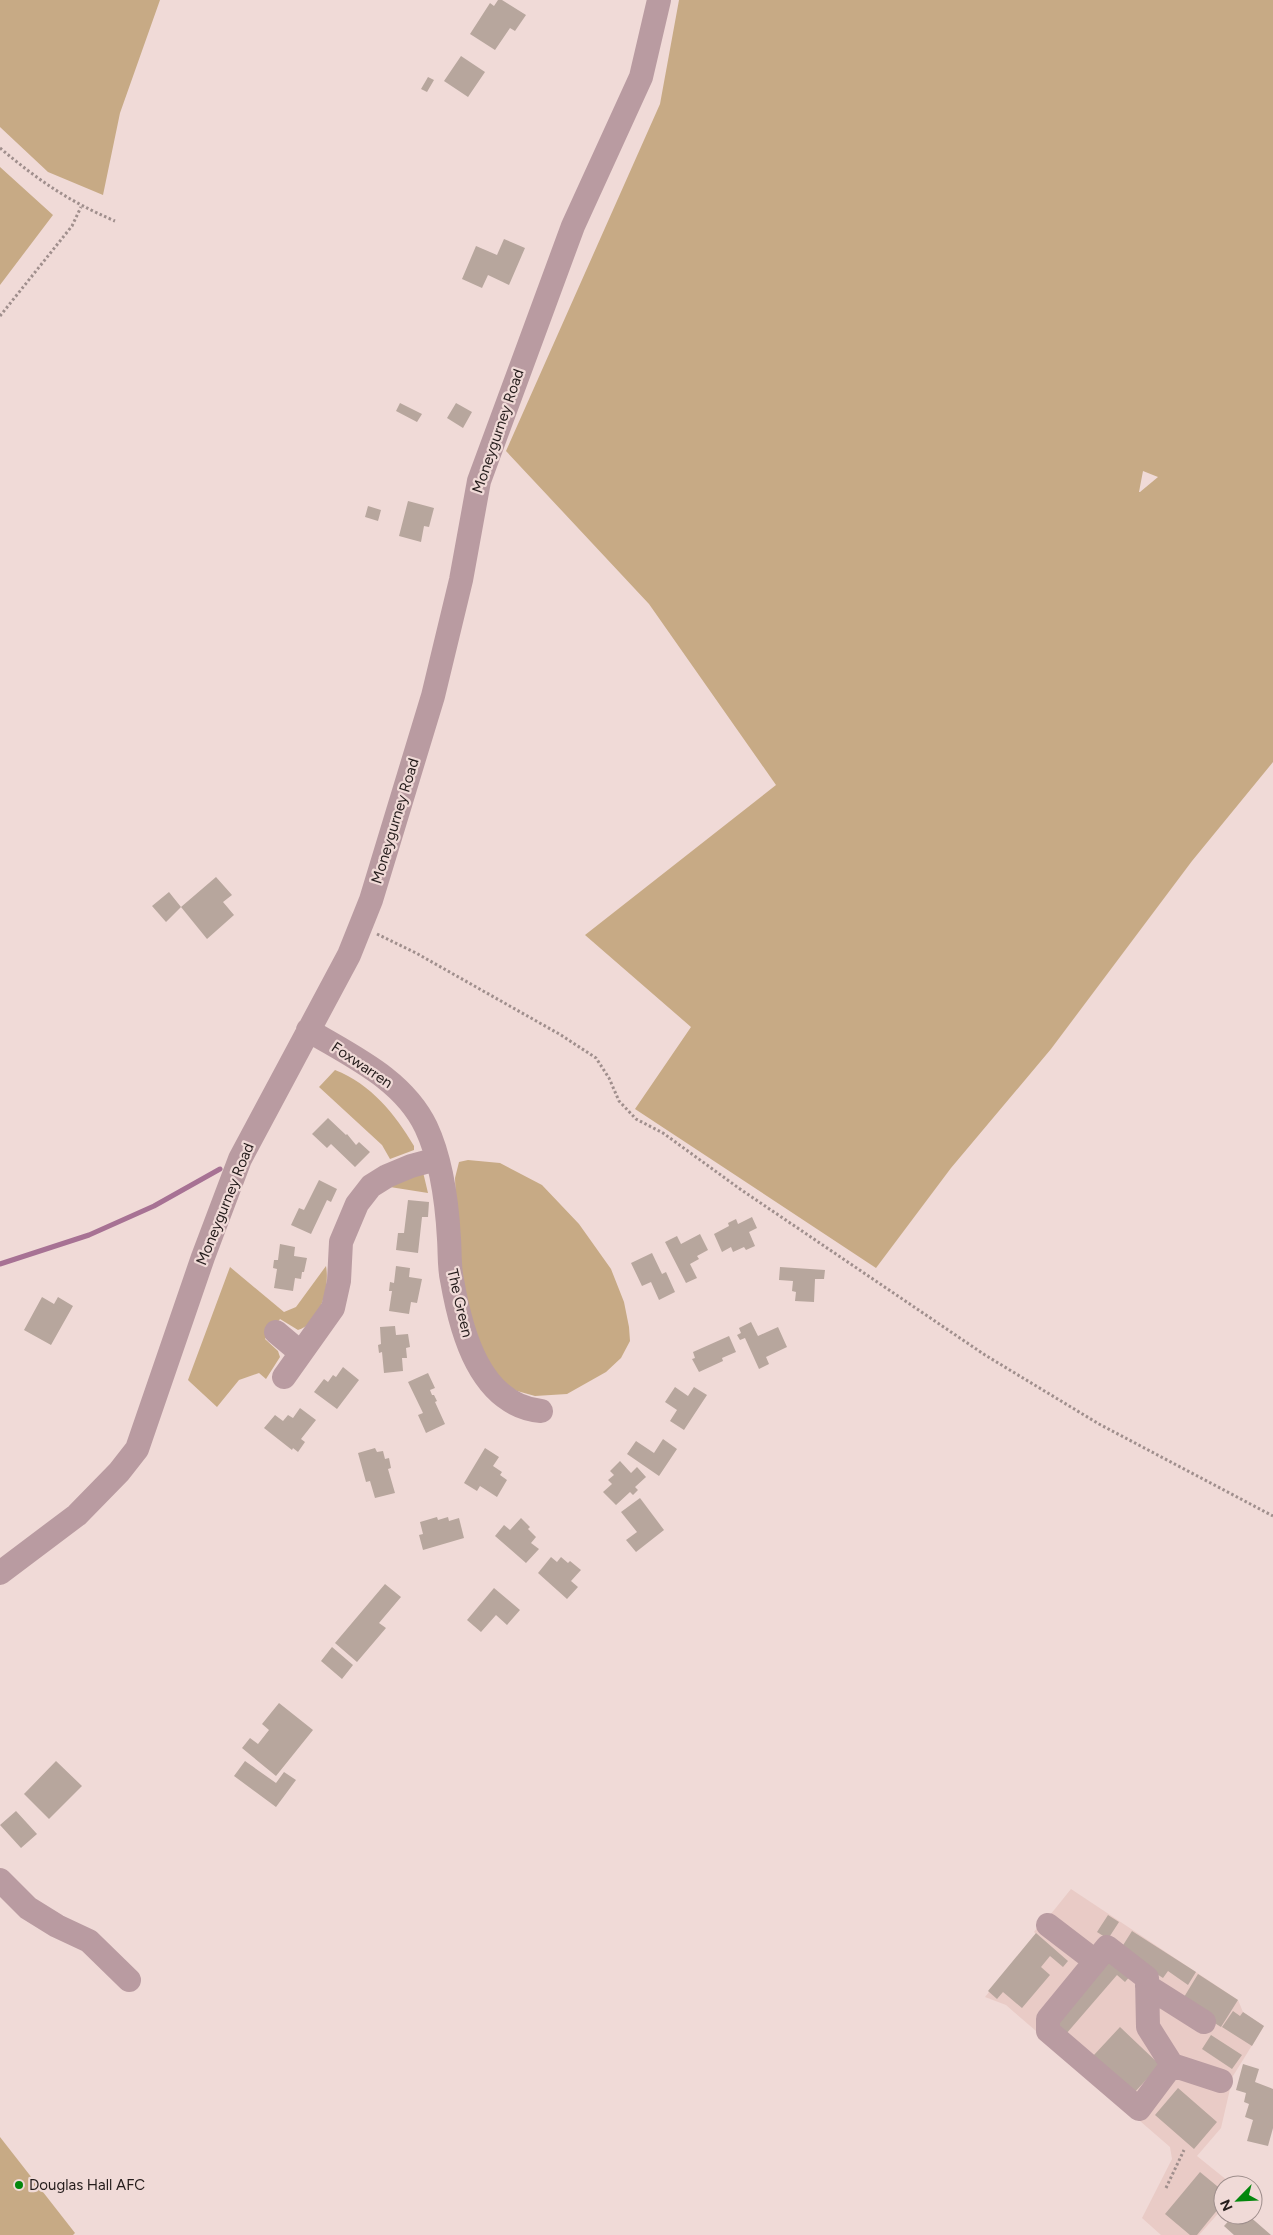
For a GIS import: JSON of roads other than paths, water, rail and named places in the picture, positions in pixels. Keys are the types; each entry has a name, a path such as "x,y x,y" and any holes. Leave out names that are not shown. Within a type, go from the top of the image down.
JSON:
{"street":[{"name":"Moneygurney Road","path":"0,1572 77,1515 119,1472 137,1448 203,1257 240,1159 349,955 371,900 433,696 461,580 479,481 573,226 641,77 659,0"},
{"name":"Foxwarren","path":"308,1030 372,1067 393,1083 426,1127 437,1159"},
{"path":"284,1377 333,1308 339,1280 341,1242 357,1204 371,1186 387,1176 411,1166 437,1159"},
{"name":"The Green","path":"437,1159 447,1215 451,1279 464,1332 484,1375 495,1389 510,1402 525,1409 541,1411"},
{"path":"276,1332 301,1353"},
{"path":"0,1880 28,1908 57,1926 89,1941 129,1980"},
{"path":"1048,1925 1095,1961"},
{"path":"1172,2065 1138,2109 1048,2031 1048,2019 1107,1947 1147,1978 1148,2026 1172,2065 1221,2081"},
{"path":"1147,1986 1204,2022"}],"waterway":[{"path":"0,1264 89,1235 154,1206 220,1169"}],"place":[{"name":"Douglas Hall AFC","path":"19,2185"}]}
